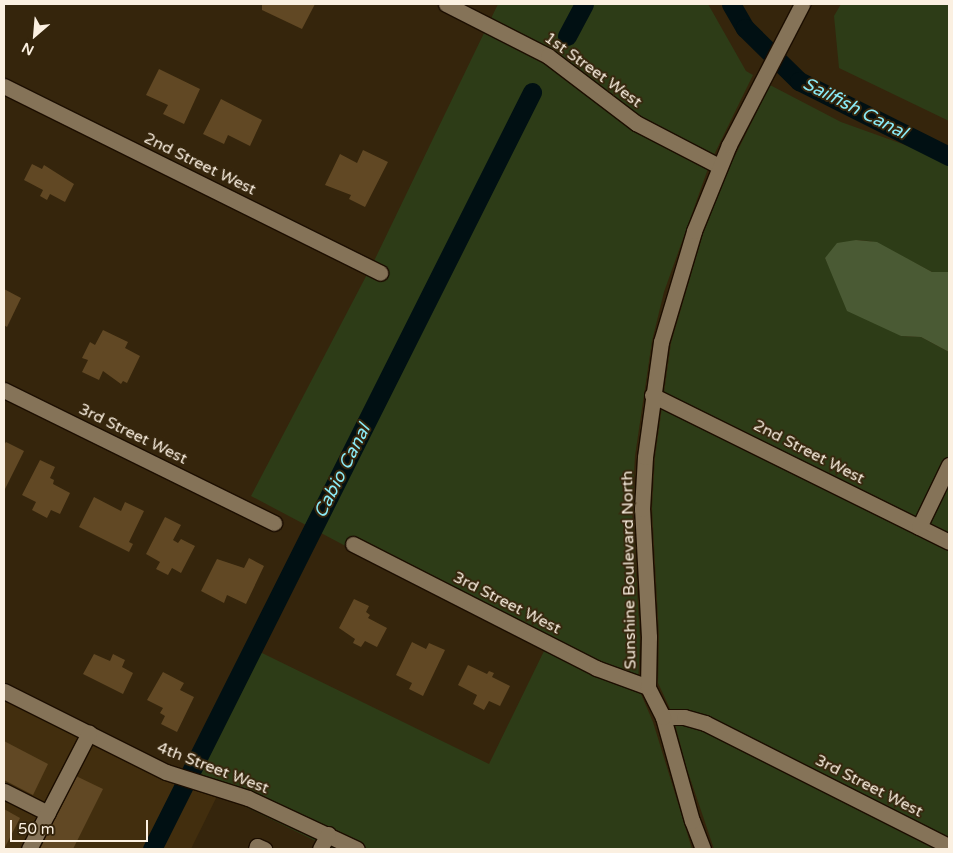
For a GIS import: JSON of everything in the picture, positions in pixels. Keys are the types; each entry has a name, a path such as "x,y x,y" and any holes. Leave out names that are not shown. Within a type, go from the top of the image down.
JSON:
{"street":[{"name":"1st Street West","path":"446,4 548,56 636,123 719,166"},
{"name":"Sunshine Boulevard North","path":"703,849 677,773 663,717 648,686 650,637 642,509 652,395 673,295 719,166 756,90 802,4"},
{"name":"2nd Street West","path":"4,86 380,273"},
{"name":"3rd Street West","path":"4,390 274,523"},
{"name":"2nd Street West","path":"652,395 949,542"},
{"path":"919,527 949,465"},
{"name":"3rd Street West","path":"353,544 596,668 648,686"},
{"name":"4th Street West","path":"4,690 166,772 248,798 357,849"},
{"name":"3rd Street West","path":"663,717 684,717 705,723 949,846"},
{"path":"29,849 89,733"},
{"path":"4,791 48,813"},
{"path":"320,849 328,834"},
{"path":"256,849 257,846 264,849"}],"shaded area":[{"path":"4,683 218,794 191,849 4,849"}],"green space":[{"path":"498,4 708,4 746,71 753,75 710,163 664,292 652,341 635,456 632,510 640,638 638,687 653,722 692,849 332,849 190,780 260,652 489,764 544,651 251,496 374,261"},
{"path":"841,4 949,4 949,121 839,68 834,16"},
{"path":"770,85 841,122 933,155 949,165 949,272 932,272 877,243 869,241 856,240 825,258 833,275 901,336 921,337 949,352 949,849 714,849 687,769 672,713 658,683 659,636 652,508 655,457 671,343 703,234 728,170"},
{"path":"856,240 877,242 932,272 949,272 949,352 921,337 901,336 847,311 825,258 837,243"}],"building":[{"path":"262,4 315,4 302,29 262,10"},
{"path":"159,69 200,89 184,124 163,114 168,105 146,95"},
{"path":"221,99 262,120 250,146 228,135 224,144 203,134"},
{"path":"363,150 388,162 365,207 349,199 351,195 325,185 340,154 357,163"},
{"path":"32,164 42,169 44,165 74,184 65,202 50,194 47,200 40,196 43,190 24,180"},
{"path":"4,289 21,298 7,327 4,325"},
{"path":"103,330 128,342 125,348 140,356 127,383 123,381 121,384 103,371 99,380 82,372 88,360 82,358 90,342 95,345"},
{"path":"6,442 24,451 4,491 4,445"},
{"path":"40,460 55,467 50,478 54,480 53,484 70,493 60,514 51,510 47,518 32,510 36,502 22,495"},
{"path":"94,497 121,511 125,502 144,511 129,542 133,544 129,552 79,527"},
{"path":"165,517 181,525 173,540 178,543 181,539 195,546 181,573 172,568 168,575 156,569 160,562 146,554"},
{"path":"249,558 264,566 246,604 227,595 224,603 201,591 217,559 244,568"},
{"path":"354,599 369,606 366,612 370,615 368,618 387,628 377,647 365,641 361,647 353,643 355,639 339,628"},
{"path":"412,642 426,649 429,643 445,650 423,696 409,689 412,683 396,675"},
{"path":"94,654 110,661 113,654 125,660 122,667 133,673 123,694 83,674"},
{"path":"468,665 487,674 489,671 494,673 492,677 510,686 500,706 489,701 484,710 473,704 477,695 458,685"},
{"path":"163,672 184,683 180,690 194,697 177,732 161,724 165,716 160,713 163,708 147,700"},
{"path":"4,741 48,764 33,795 4,780"},
{"path":"76,776 103,789 73,849 40,849"},
{"path":"4,809 20,818 4,849"}],"waterway":[{"name":"Cabio Canal","path":"567,36 584,4"},
{"name":"Sailfish Canal","path":"731,4 745,28 799,81 949,156"},
{"name":"Cabio Canal","path":"152,849 532,92"}]}
